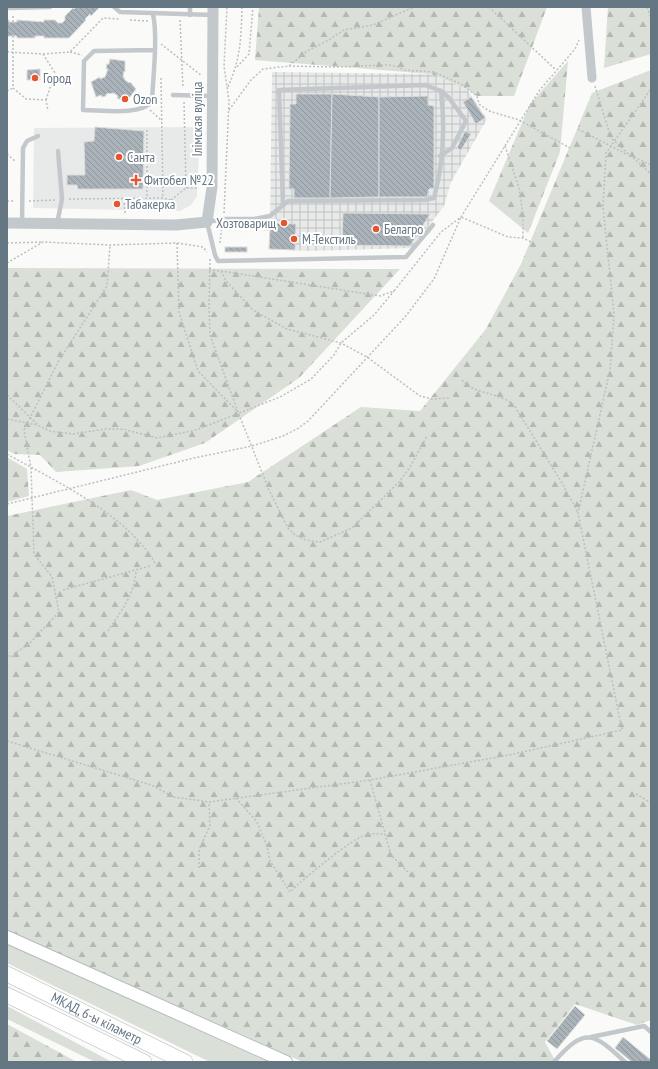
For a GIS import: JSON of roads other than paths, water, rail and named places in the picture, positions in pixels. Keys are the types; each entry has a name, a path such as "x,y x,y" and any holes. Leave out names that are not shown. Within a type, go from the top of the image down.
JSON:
{"highway":[{"name":"МКАД, 6-ы кіламетр","path":"7,974 185,1062"},
{"name":"МКАД, 6-ы кіламетр","path":"7,995 144,1062"}],"main road":[{"path":"7,937 286,1062"}],"street":[{"path":"586,7 592,77"},
{"name":"Ілімская вуліца","path":"207,222 212,187 213,11"},
{"path":"7,223 176,225 207,222"}],"lane":[{"path":"7,8 50,7"},
{"path":"114,7 120,12 153,14 190,15 213,11"},
{"path":"190,7 190,15"},
{"path":"153,14 154,50 152,102 147,108 136,110 83,110 84,61 89,56 94,52 154,50"},
{"path":"283,205 279,90 425,86 440,91 450,98 466,121 452,148 440,156"},
{"path":"433,225 406,257 218,261 215,255 207,222 224,219 254,219 270,216 288,201 425,200 434,198 438,182 443,112 440,91"},
{"path":"173,95 212,96"},
{"path":"22,223 24,169 23,148 27,141 38,136"},
{"path":"57,224 62,199 58,151"},
{"path":"554,1062 578,1039 644,1026 651,1032"},
{"path":"591,1037 603,1042 626,1062"}],"place":[{"name":"Город","path":"35,78"},
{"name":"Ozon","path":"125,99"},
{"name":"Санта","path":"119,157"},
{"name":"Фитобел №22","path":"136,180"},
{"name":"Табакерка","path":"117,204"},
{"name":"Хозтоварищ","path":"284,223"},
{"name":"Белагро","path":"376,229"},
{"name":"М-Текстиль","path":"294,239"}]}
